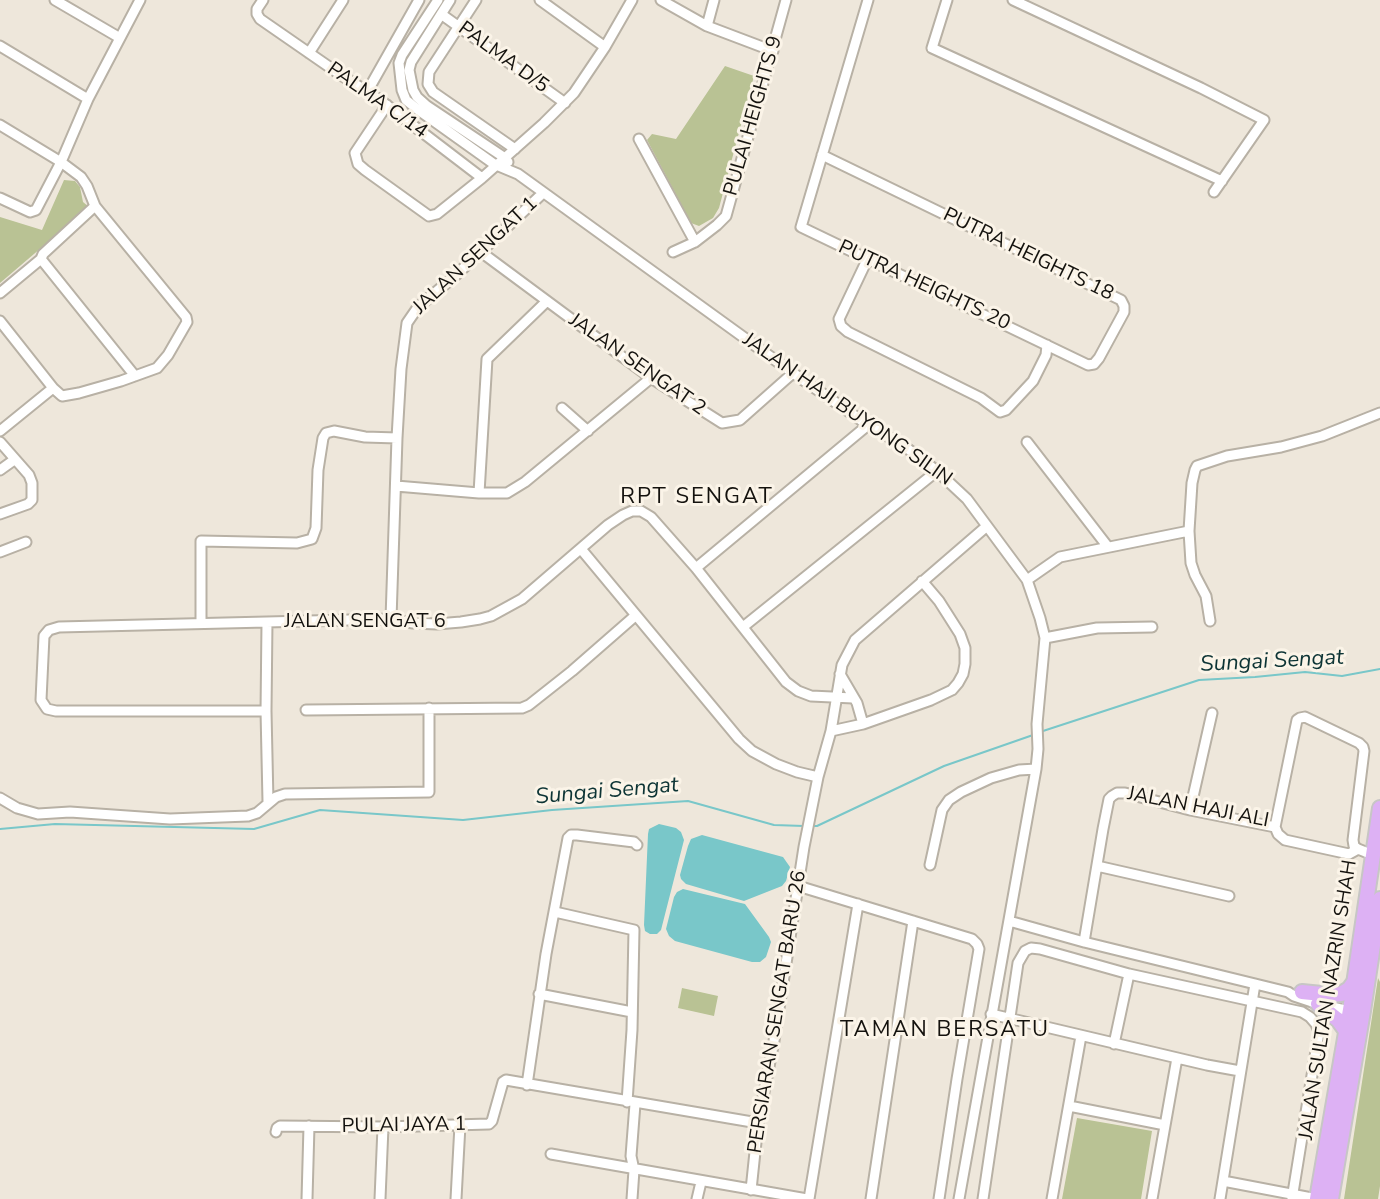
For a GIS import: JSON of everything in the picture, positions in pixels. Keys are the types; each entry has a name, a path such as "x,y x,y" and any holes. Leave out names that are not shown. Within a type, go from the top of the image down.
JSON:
{"highway":[{"name":"JALAN SULTAN NAZRIN SHAH","path":"1317,1199 1352,1008 1380,808"},
{"name":"JALAN SULTAN NAZRIN SHAH","path":"1331,1199 1380,899"},
{"path":"1376,924 1380,971"},
{"path":"1344,1120 1352,1008 1360,995 1367,947 1376,924"},
{"path":"1295,992 1341,994 1355,982"},
{"path":"1318,1004 1335,1017 1346,1031"}],"street":[{"path":"55,0 120,38"},
{"path":"0,198 34,212 140,0"},
{"name":"PALMA C/14","path":"263,0 257,9 260,19 387,105 482,178"},
{"path":"309,53 343,0"},
{"path":"367,92 419,0"},
{"path":"438,0 399,63 402,90 406,100 417,109 501,162"},
{"path":"450,0 411,62 409,70 413,90 427,106 501,162"},
{"path":"476,0 429,72 428,84 433,92 515,149"},
{"path":"540,0 605,47"},
{"path":"387,105 355,153 358,164 429,216 437,214 501,162 565,103 605,47 632,0"},
{"path":"661,0 707,26 773,51"},
{"path":"707,26 714,0"},
{"name":"PULAI HEIGHTS 9","path":"673,252 695,242 726,216 786,0"},
{"path":"822,155 868,0"},
{"path":"947,0 932,48 1222,181"},
{"path":"1013,0 1264,120 1214,192"},
{"name":"PALMA D/5","path":"441,14 565,103"},
{"path":"0,46 88,99"},
{"path":"0,125 81,177 95,206 187,322 160,366 62,396 0,321"},
{"path":"639,139 695,242"},
{"name":"PUTRA HEIGHTS 20","path":"822,155 801,227 1047,345"},
{"name":"PUTRA HEIGHTS 18","path":"822,155 1121,300 1124,312 1094,364 1088,365 1047,345"},
{"name":"JALAN HAJI BUYONG SILIN","path":"501,162 793,373 937,471 967,499 1027,580 1045,638 1036,769 959,1199"},
{"name":"JALAN SENGAT 1","path":"391,619 397,438 407,323 418,307 543,193"},
{"path":"0,293 41,259 95,206"},
{"name":"JALAN SENGAT 2","path":"481,252 651,378 715,420 729,423 740,420 793,373"},
{"path":"41,259 135,376"},
{"path":"867,260 839,319 841,326 981,398 1000,412 1006,410 1033,381 1046,355 1047,345"},
{"path":"479,493 487,359 547,301"},
{"path":"396,486 507,493 651,378"},
{"path":"0,431 53,388"},
{"path":"562,408 588,431"},
{"path":"1210,621 1206,596 1191,563 1189,531 1192,483 1197,466 1227,456 1322,436 1380,413"},
{"path":"853,698 811,696 791,687 696,568 868,425"},
{"path":"201,622 201,541 297,543 312,539 316,528 318,470 326,433 334,431 365,437 397,438"},
{"path":"0,442 29,475 32,483 32,500 28,504 0,514"},
{"path":"1027,442 1108,547"},
{"path":"0,470 14,460"},
{"path":"743,627 937,471"},
{"name":"JALAN SENGAT 6","path":"266,711 47,709 41,700 44,636 49,630 59,627 391,619 437,624 491,616 522,599 623,515 632,511 645,513 696,568"},
{"name":"PERSIARAN SENGAT BARU 26","path":"751,1190 758,1123 798,886 844,658 855,640 987,526"},
{"path":"1027,580 1060,557 1189,531"},
{"path":"0,552 26,542"},
{"path":"581,549 739,739 752,751 788,769 818,777"},
{"path":"831,731 863,724 942,696 952,690 963,674 965,648 960,634 922,581"},
{"path":"306,710 522,708 635,616"},
{"path":"267,622 268,802"},
{"path":"1045,638 1097,628 1152,627"},
{"path":"840,674 859,709 863,724"},
{"path":"0,798 17,808 38,814 81,812 170,819 248,816 285,794 429,792 429,708"},
{"path":"1190,810 1212,713"},
{"name":"JALAN HAJI ALI","path":"1084,942 1109,799 1117,793 1125,793 1275,827 1297,720 1305,717 1363,747 1353,840 1358,849"},
{"path":"930,865 942,810 949,800 991,778 1036,769"},
{"path":"1275,827 1285,840 1349,854 1358,849 1373,855"},
{"path":"637,845 634,842 577,835 568,838 539,994 527,1085 758,1123"},
{"path":"1097,866 1229,896"},
{"path":"798,886 972,939 977,944 979,949 939,1199"},
{"path":"551,1154 808,1199 858,904"},
{"path":"555,912 634,930 632,1199"},
{"path":"871,1199 913,921"},
{"path":"1009,921 1352,1008"},
{"path":"983,1199 1018,963 1025,951 1031,948 1129,974 1302,1012 1310,1017 1319,1032 1293,1197"},
{"path":"1114,1044 1129,974"},
{"path":"1220,1199 1255,984"},
{"path":"1295,992 1294,996 1318,1004 1352,1008"},
{"path":"539,994 632,1012"},
{"path":"991,1014 1240,1071"},
{"path":"1052,1199 1081,1036"},
{"path":"1152,1199 1177,1058"},
{"name":"PULAI JAYA 1","path":"276,1132 280,1126 383,1127 490,1123 504,1081 527,1085"},
{"path":"1069,1106 1165,1125"},
{"path":"456,1199 460,1125"},
{"path":"307,1199 309,1126"},
{"path":"380,1199 383,1127"},
{"path":"1223,1181 1293,1197 1317,1199"},
{"path":"697,1199 701,1182"}],"green space":[{"path":"725,66 754,76 719,208 713,218 699,226 691,223 647,140 652,134 676,139"},
{"path":"64,180 75,181 80,187 83,202 89,207 0,283 0,217 42,230"},
{"path":"1378,978 1378,1199 1344,1199"},
{"path":"682,988 718,996 714,1016 678,1008"},
{"path":"1077,1118 1152,1131 1141,1199 1062,1199"}],"water":[{"path":"659,824 676,828 684,840 661,930 650,934 645,931 644,925 648,834 649,829"},
{"path":"702,835 783,857 790,867 786,881 782,886 744,901 686,884 680,875 688,846 691,839"},
{"path":"683,889 745,904 771,942 766,957 760,962 752,962 675,941 666,929 674,897"}],"waterway":[{"name":"Sungai Sengat","path":"1043,731 1199,680 1305,672 1342,676 1380,669"},
{"name":"Sungai Sengat","path":"810,826 817,826 944,766 1033,735"},
{"name":"Sungai Sengat","path":"0,829 55,824 254,829 320,810 463,820 552,810 688,801 774,825 804,826"}],"district":[{"name":"RPT SENGAT","path":"697,498"},
{"name":"TAMAN BERSATU","path":"945,1031"}]}
